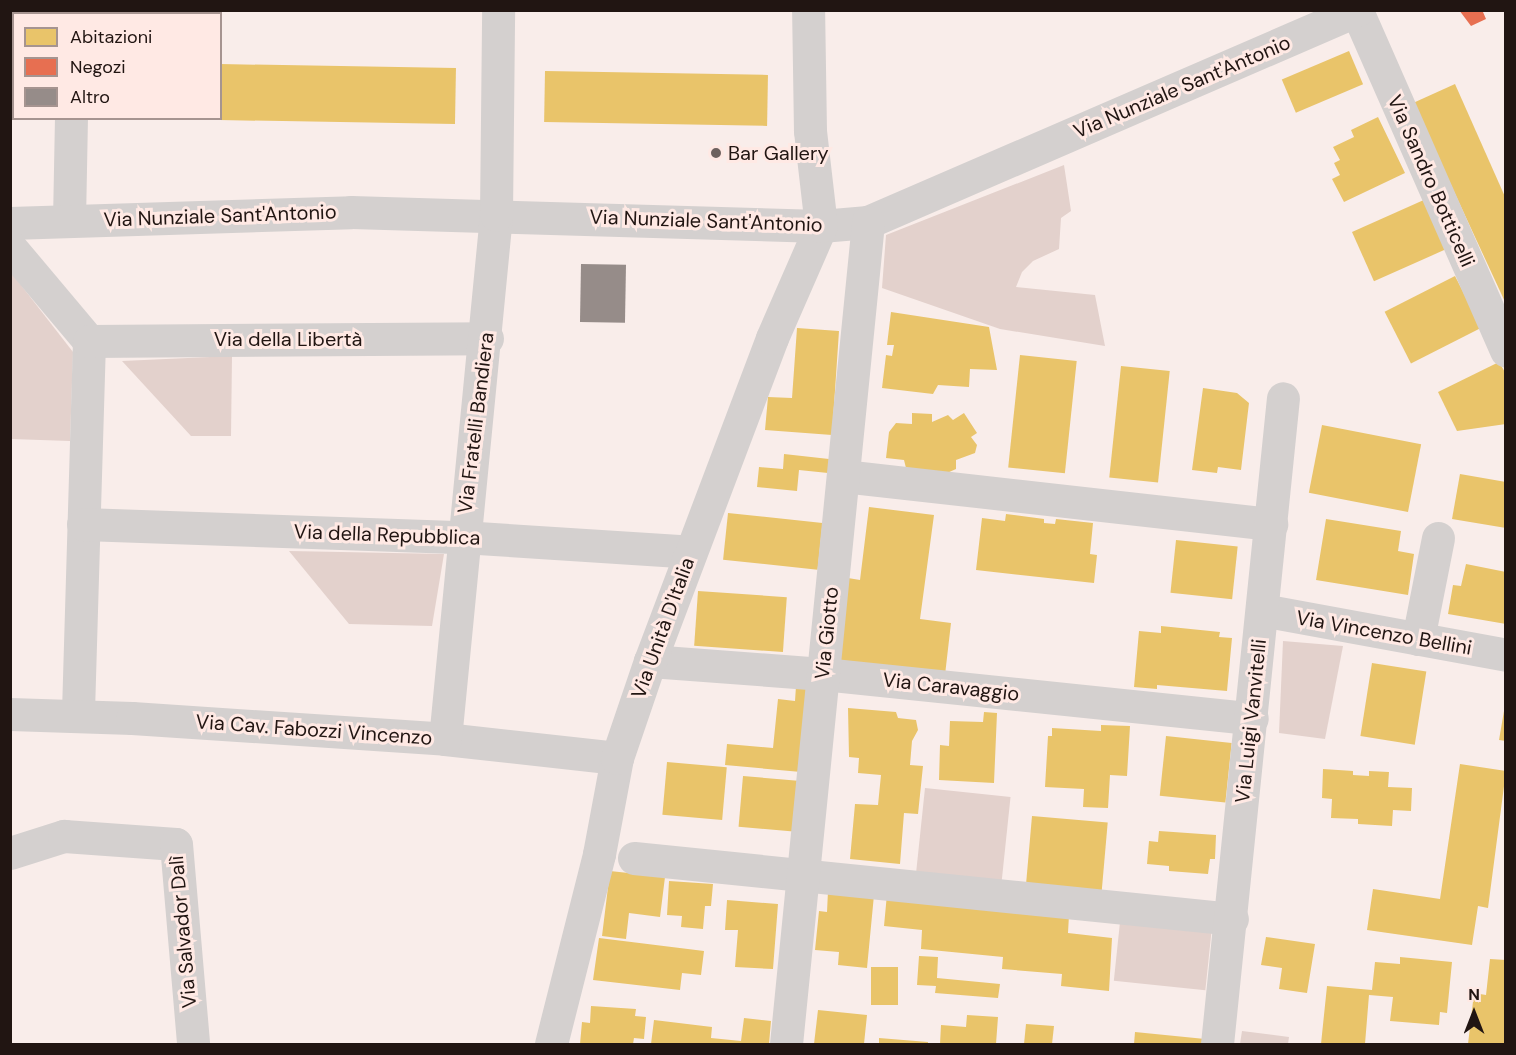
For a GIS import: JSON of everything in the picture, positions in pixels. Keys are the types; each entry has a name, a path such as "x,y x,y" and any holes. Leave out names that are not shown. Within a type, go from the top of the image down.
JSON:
{"street":[{"name":"Via Fratelli Bandiera","path":"445,739 462,537 487,338 496,215 498,10"},
{"path":"808,10 810,131 821,226"},
{"name":"Via Nunziale Sant'Antonio","path":"10,223 351,213 496,215 821,226 868,222 1358,11"},
{"name":"Via Sandro Botticelli","path":"1358,11 1506,351"},
{"path":"69,221 71,120"},
{"name":"Via Giotto","path":"786,1044 868,222"},
{"name":"Via Unità D'Italia","path":"550,1044 599,854 617,758 650,661 772,338 821,226"},
{"path":"10,247 89,341 78,715"},
{"name":"Via della Libertà","path":"89,341 487,338"},
{"name":"Via Luigi Vanvitelli","path":"1217,1044 1232,919 1283,398"},
{"path":"843,477 1271,524"},
{"name":"Via della Repubblica","path":"84,524 462,537 691,552"},
{"path":"1418,639 1438,538"},
{"name":"Via Vincenzo Bellini","path":"1262,610 1506,655"},
{"name":"Via Caravaggio","path":"650,661 823,674 1252,718"},
{"name":"Via Cav. Fabozzi Vincenzo","path":"10,714 78,715 445,739 617,758"},
{"name":"Via Salvador Dalì","path":"10,853 64,836 176,844 193,1044"},
{"path":"634,858 803,873 1232,919"}],"shaded area":[{"path":"1064,165 1071,211 1061,218 1059,249 1033,261 1022,272 1016,287 1095,295 1105,346 1000,329 882,288 886,235"},
{"path":"10,271 73,352 70,441 11,439"},
{"path":"232,356 231,436 191,436 122,361"},
{"path":"289,551 444,554 432,626 349,624"},
{"path":"1283,641 1343,646 1325,739 1279,733"},
{"path":"925,788 1011,797 1002,881 916,872"},
{"path":"1120,922 1211,932 1205,990 1114,981"},
{"path":"1242,1031 1289,1037 1288,1044 1240,1044"}],"building: Abitazioni":[{"path":"1349,51 1363,84 1296,113 1282,80"},
{"path":"222,64 456,68 455,124 220,120 222,120"},
{"path":"545,71 768,75 767,126 544,122"},
{"path":"1455,84 1506,199 1506,304 1413,103"},
{"path":"1378,117 1405,173 1344,202 1332,179 1340,175 1334,163 1340,160 1333,147 1354,137 1351,130"},
{"path":"1426,199 1448,248 1374,281 1352,232"},
{"path":"1455,276 1481,328 1411,364 1385,312"},
{"path":"891,312 989,327 997,370 970,369 969,387 938,385 933,394 882,388 886,355 892,356 894,345 887,345"},
{"path":"797,328 839,331 832,435 765,430 768,397 792,398"},
{"path":"1020,355 1077,361 1065,473 1008,467"},
{"path":"1499,362 1506,374 1506,424 1457,431 1438,392"},
{"path":"1121,366 1170,371 1158,483 1109,477"},
{"path":"1203,388 1237,393 1249,403 1241,470 1218,467 1217,473 1192,470"},
{"path":"912,413 932,414 932,422 948,415 953,420 964,413 977,433 971,437 977,445 975,453 956,460 956,469 947,473 906,468 904,460 886,458 889,432 896,423 912,424"},
{"path":"1322,425 1421,444 1408,512 1309,493"},
{"path":"784,454 829,459 828,473 799,470 797,491 757,487 759,467 783,469"},
{"path":"1460,474 1506,482 1506,528 1452,519"},
{"path":"869,507 934,515 920,619 951,623 945,675 837,661 848,578 860,580"},
{"path":"728,513 822,523 818,570 723,560"},
{"path":"1006,514 1044,519 1044,523 1055,524 1056,519 1093,523 1090,554 1097,555 1094,583 976,570 982,518 1005,521"},
{"path":"1326,519 1401,531 1398,551 1414,554 1408,595 1316,580"},
{"path":"1176,540 1238,546 1232,599 1170,593"},
{"path":"1466,564 1506,572 1506,624 1448,614 1453,585 1461,586"},
{"path":"698,591 787,597 783,652 694,646"},
{"path":"1161,626 1220,632 1219,637 1232,638 1227,691 1157,685 1157,689 1134,687 1139,631 1161,633"},
{"path":"1372,663 1426,672 1415,745 1360,736"},
{"path":"796,686 809,687 801,772 725,765 727,744 773,748 778,699 795,701"},
{"path":"848,708 896,712 898,718 916,720 918,730 912,741 910,765 923,766 918,814 904,813 900,864 850,859 855,804 878,805 881,775 858,773 859,758 849,757"},
{"path":"1504,711 1506,711 1506,741 1499,740"},
{"path":"984,712 997,713 994,783 939,780 940,745 949,746 950,721 983,722"},
{"path":"1101,725 1130,726 1127,776 1110,775 1108,808 1083,807 1084,789 1045,787 1048,736 1052,736 1052,728 1101,731"},
{"path":"1166,736 1232,743 1225,803 1160,796"},
{"path":"667,762 727,767 722,820 662,815"},
{"path":"1460,764 1506,771 1488,908 1478,906 1472,945 1367,930 1373,889 1440,899"},
{"path":"1323,769 1353,771 1353,775 1369,776 1369,771 1389,772 1388,787 1412,788 1411,811 1393,810 1392,826 1358,824 1358,819 1331,818 1332,799 1322,798"},
{"path":"743,776 798,781 793,832 739,827"},
{"path":"1032,816 1108,823 1101,894 1026,888"},
{"path":"1159,831 1216,835 1215,859 1210,859 1208,874 1169,871 1169,866 1147,864 1149,841 1158,842"},
{"path":"610,871 665,877 660,917 629,913 626,939 602,936"},
{"path":"669,881 713,884 711,906 705,906 703,929 681,927 682,916 667,915"},
{"path":"828,891 874,895 867,968 838,965 839,952 815,950 819,911 827,912"},
{"path":"887,894 1069,915 1068,933 1112,938 1109,991 1061,986 1062,974 1002,969 1003,957 921,949 922,930 884,926"},
{"path":"727,900 778,904 773,969 735,967 738,930 725,930"},
{"path":"1266,937 1315,944 1307,993 1279,989 1282,968 1261,965"},
{"path":"599,938 704,951 701,975 682,973 680,990 593,980"},
{"path":"919,956 938,957 937,978 1000,984 998,998 935,993 936,986 917,985"},
{"path":"1400,957 1452,962 1447,1013 1440,1012 1439,1025 1390,1021 1393,997 1369,995 1365,1044 1321,1044 1327,986 1372,990 1375,962 1400,964"},
{"path":"1490,959 1506,960 1506,1044 1468,1044 1474,993 1486,995"},
{"path":"871,967 898,967 898,1005 871,1005"},
{"path":"591,1006 636,1009 635,1016 646,1017 644,1039 634,1038 633,1044 580,1044 582,1022 590,1023"},
{"path":"818,1010 867,1015 864,1044 814,1044"},
{"path":"967,1015 998,1017 996,1044 940,1044 941,1025 966,1027"},
{"path":"744,1018 771,1021 769,1044 651,1044 654,1020 712,1027 711,1038 741,1041"},
{"path":"1026,1024 1054,1026 1052,1044 1024,1044"},
{"path":"1135,1032 1205,1039 1204,1044 1134,1044"},
{"path":"879,1038 928,1042 928,1044 879,1044"}],"building: Negozi":[{"path":"1459,10 1487,10 1483,12 1486,19 1471,26"}],"building: Altro":[{"path":"581,264 626,265 625,323 580,322"}],"place":[{"name":"Bar Gallery","path":"716,153"}]}
